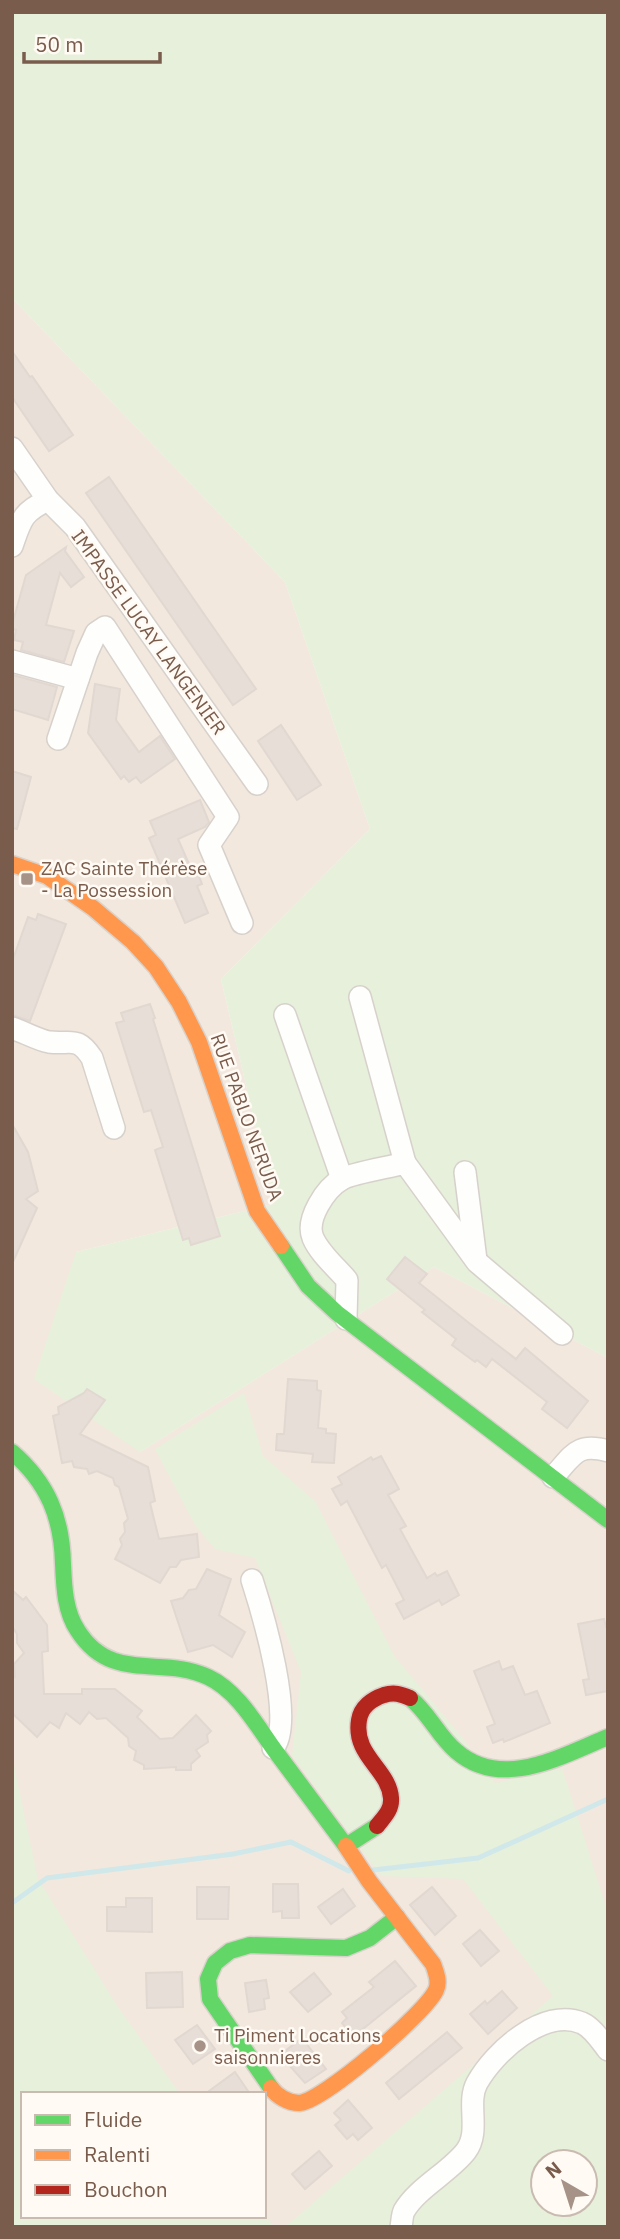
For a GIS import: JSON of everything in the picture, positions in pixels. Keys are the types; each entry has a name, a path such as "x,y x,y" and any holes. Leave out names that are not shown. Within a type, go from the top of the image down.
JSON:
{"street":[{"name":"IMPASSE LUCAY LANGENIER","path":"12,448 48,500 75,527 257,784"},
{"path":"12,546 22,516 48,500"},
{"path":"58,739 96,634 105,627 228,817 209,845 242,923"},
{"path":"12,661 78,679"},
{"name":"RUE PABLO NERUDA","path":"12,864 47,876 93,908 133,942 156,967 179,1002 198,1042 257,1211 308,1286 346,1319 608,1520"},
{"path":"360,997 405,1163 477,1262 562,1334"},
{"path":"285,1015 342,1179"},
{"path":"12,1028 47,1042 77,1042 86,1049 92,1058 114,1128"},
{"path":"346,1319 347,1280 318,1247 311,1230 314,1211 342,1179 405,1163"},
{"path":"465,1172 477,1262"},
{"path":"552,1478 584,1447 608,1451"},
{"path":"12,1452 25,1462 54,1506 62,1535 67,1608 74,1626 87,1643 122,1667 141,1670 174,1668 203,1675 224,1686 243,1707 369,1881 397,1917 433,1964 437,1975 436,1988 428,2003 388,2041 317,2099 302,2103 286,2101 273,2091 210,1999 206,1987 210,1972 219,1959 235,1948 250,1945 346,1948 370,1938 397,1917"},
{"path":"252,1580 264,1619 280,1699 281,1728 278,1743 273,1748"},
{"path":"350,1853 386,1820 391,1799 385,1781 360,1744 355,1730 361,1712 371,1700 385,1693 398,1692 412,1698 454,1750 474,1762 500,1770 529,1767 608,1737"},
{"path":"401,2227 404,2212 468,2149 474,2131 476,2085 497,2056 527,2031 551,2020 582,2023 596,2034 608,2050"}],"shaded area":[{"path":"12,298 285,582 370,829 221,979 274,1204 76,1252 140,1452 434,1267 608,1358 608,2227 12,2227"}],"green space":[{"path":"12,12 608,12 608,1358 434,1267 140,1452 34,1379 76,1252 274,1204 221,979 370,829 285,582 12,298"},
{"path":"244,1393 263,1456 315,1501 395,1657 462,1737 495,1783 562,1768 608,1913 608,2227 285,2227 553,1996 463,1879 381,1876 292,1755 301,1672 255,1558 215,1549 195,1525 155,1449"},
{"path":"12,1756 38,1879 118,2007 179,2092 21,2092 21,2218 266,2218 266,2216 274,2227 12,2227"}],"building":[{"path":"12,351 73,435 49,451 12,397"},
{"path":"109,477 256,689 233,705 86,493"},
{"path":"66,547 65,551 84,577 71,587 60,573 46,625 74,631 64,662 21,650 23,642 14,640 16,630 12,629 12,625 26,575"},
{"path":"13,675 57,687 48,720 12,709"},
{"path":"95,684 120,689 116,720 139,752 160,736 175,759 141,783 136,777 129,782 124,776 121,779 88,733"},
{"path":"281,725 321,785 297,800 258,741"},
{"path":"12,771 31,777 17,829 12,828"},
{"path":"200,800 209,822 205,827 178,839 192,871 196,869 202,884 197,886 208,913 185,923 149,838 156,835 150,821"},
{"path":"38,914 66,924 30,1021 12,1015 12,962 28,917 36,920"},
{"path":"150,1004 220,1236 191,1245 189,1238 183,1240 155,1150 163,1147 151,1110 144,1112 116,1023 124,1021 121,1013"},
{"path":"12,1124 28,1152 38,1191 26,1199 37,1208 12,1264"},
{"path":"405,1257 427,1274 419,1283 469,1323 516,1359 525,1348 588,1401 567,1428 542,1409 547,1402 492,1359 486,1367 452,1345 456,1339 387,1279"},
{"path":"288,1379 317,1381 317,1390 321,1391 318,1428 326,1429 326,1433 336,1434 334,1463 312,1462 313,1454 276,1450 277,1434 284,1434"},
{"path":"87,1389 105,1400 80,1434 148,1467 155,1501 150,1503 159,1539 197,1534 199,1557 181,1560 176,1567 170,1567 160,1583 115,1559 122,1545 120,1539 125,1532 124,1523 128,1519 119,1487 115,1485 113,1478 97,1471 89,1474 87,1469 74,1467 72,1461 62,1463 53,1416 59,1414 58,1407"},
{"path":"381,1456 399,1489 388,1495 406,1526 400,1529 427,1578 447,1571 459,1595 442,1605 439,1600 404,1619 396,1604 404,1600 386,1565 382,1568 347,1501 341,1505 332,1489 342,1484 338,1477 371,1457 373,1460"},
{"path":"207,1569 231,1579 219,1615 245,1632 232,1657 213,1645 188,1652 171,1601 183,1598 189,1590 196,1589"},
{"path":"12,1590 23,1600 26,1597 47,1625 48,1651 42,1652 44,1694 82,1694 82,1689 115,1689 142,1711 137,1717 160,1739 173,1738 196,1715 211,1731 207,1735 208,1742 196,1750 200,1756 191,1764 191,1770 176,1770 176,1767 144,1769 144,1765 134,1760 136,1751 129,1746 128,1738 106,1718 97,1719 89,1712 80,1724 66,1713 59,1728 50,1722 37,1737 12,1713 14,1664 24,1653 17,1643 17,1634 13,1628"},
{"path":"604,1619 608,1627 608,1691 586,1695 583,1680 589,1679 578,1624"},
{"path":"499,1661 502,1670 513,1666 525,1695 537,1691 550,1723 504,1742 503,1739 493,1743 487,1727 495,1724 474,1671"},
{"path":"273,1884 298,1884 299,1918 282,1918 282,1911 273,1912"},
{"path":"197,1887 229,1887 228,1919 197,1919"},
{"path":"432,1887 456,1916 435,1935 410,1905"},
{"path":"343,1889 355,1906 331,1924 318,1907"},
{"path":"126,1898 152,1898 152,1932 107,1931 107,1907 126,1907"},
{"path":"480,1930 499,1951 481,1966 463,1944"},
{"path":"395,1961 416,1986 353,2037 342,2023 347,2018 342,2012 374,1987 369,1982"},
{"path":"182,1972 183,2007 147,2008 146,1973"},
{"path":"314,1973 331,1994 308,2012 290,1992"},
{"path":"266,1980 269,1998 264,1999 265,2009 249,2012 245,1983"},
{"path":"502,1991 517,2008 488,2034 470,2014"},
{"name":"Ti Piment Locations saisonnieres","path":"197,2025 215,2049 193,2064 175,2040"},
{"path":"447,2032 462,2048 399,2099 386,2083"},
{"path":"302,2038 326,2069 305,2083 280,2055"},
{"path":"235,2072 249,2092 208,2092"},
{"path":"348,2100 372,2128 358,2140 353,2134 347,2139 335,2125 341,2120 334,2113"},
{"path":"319,2151 332,2166 305,2189 292,2174"}],"waterway":[{"path":"373,1870 478,1858 608,1799"},
{"path":"12,1903 47,1878 233,1854 291,1842 349,1871"}],"traffic: fast":[{"path":"281,1246 308,1286 337,1313 608,1520"},
{"path":"12,1452 35,1476 51,1502 60,1531 68,1608 78,1631 91,1647 122,1663 191,1671 219,1683 246,1710 346,1846 377,1826"},
{"path":"410,1698 456,1751 474,1763 493,1768 532,1766 608,1737"},
{"path":"271,2088 210,1999 208,1979 215,1963 230,1951 250,1945 346,1948 370,1938 397,1917"}],"traffic: slow":[{"path":"12,864 47,876 93,908 133,942 156,967 179,1002 199,1042 257,1211 281,1246"},
{"path":"271,2088 283,2099 291,2102 299,2103 311,2099 350,2073 394,2036 414,2017 437,1987 433,1964 369,1881 346,1846"}],"traffic: jam":[{"path":"377,1826 389,1810 391,1798 389,1788 361,1743 360,1715 368,1704 384,1695 397,1694 410,1698"}],"place":[{"name":"ZAC Sainte Thérèse - La Possession","path":"27,879"},
{"name":"Ti Piment Locations saisonnieres","path":"200,2046"}]}
